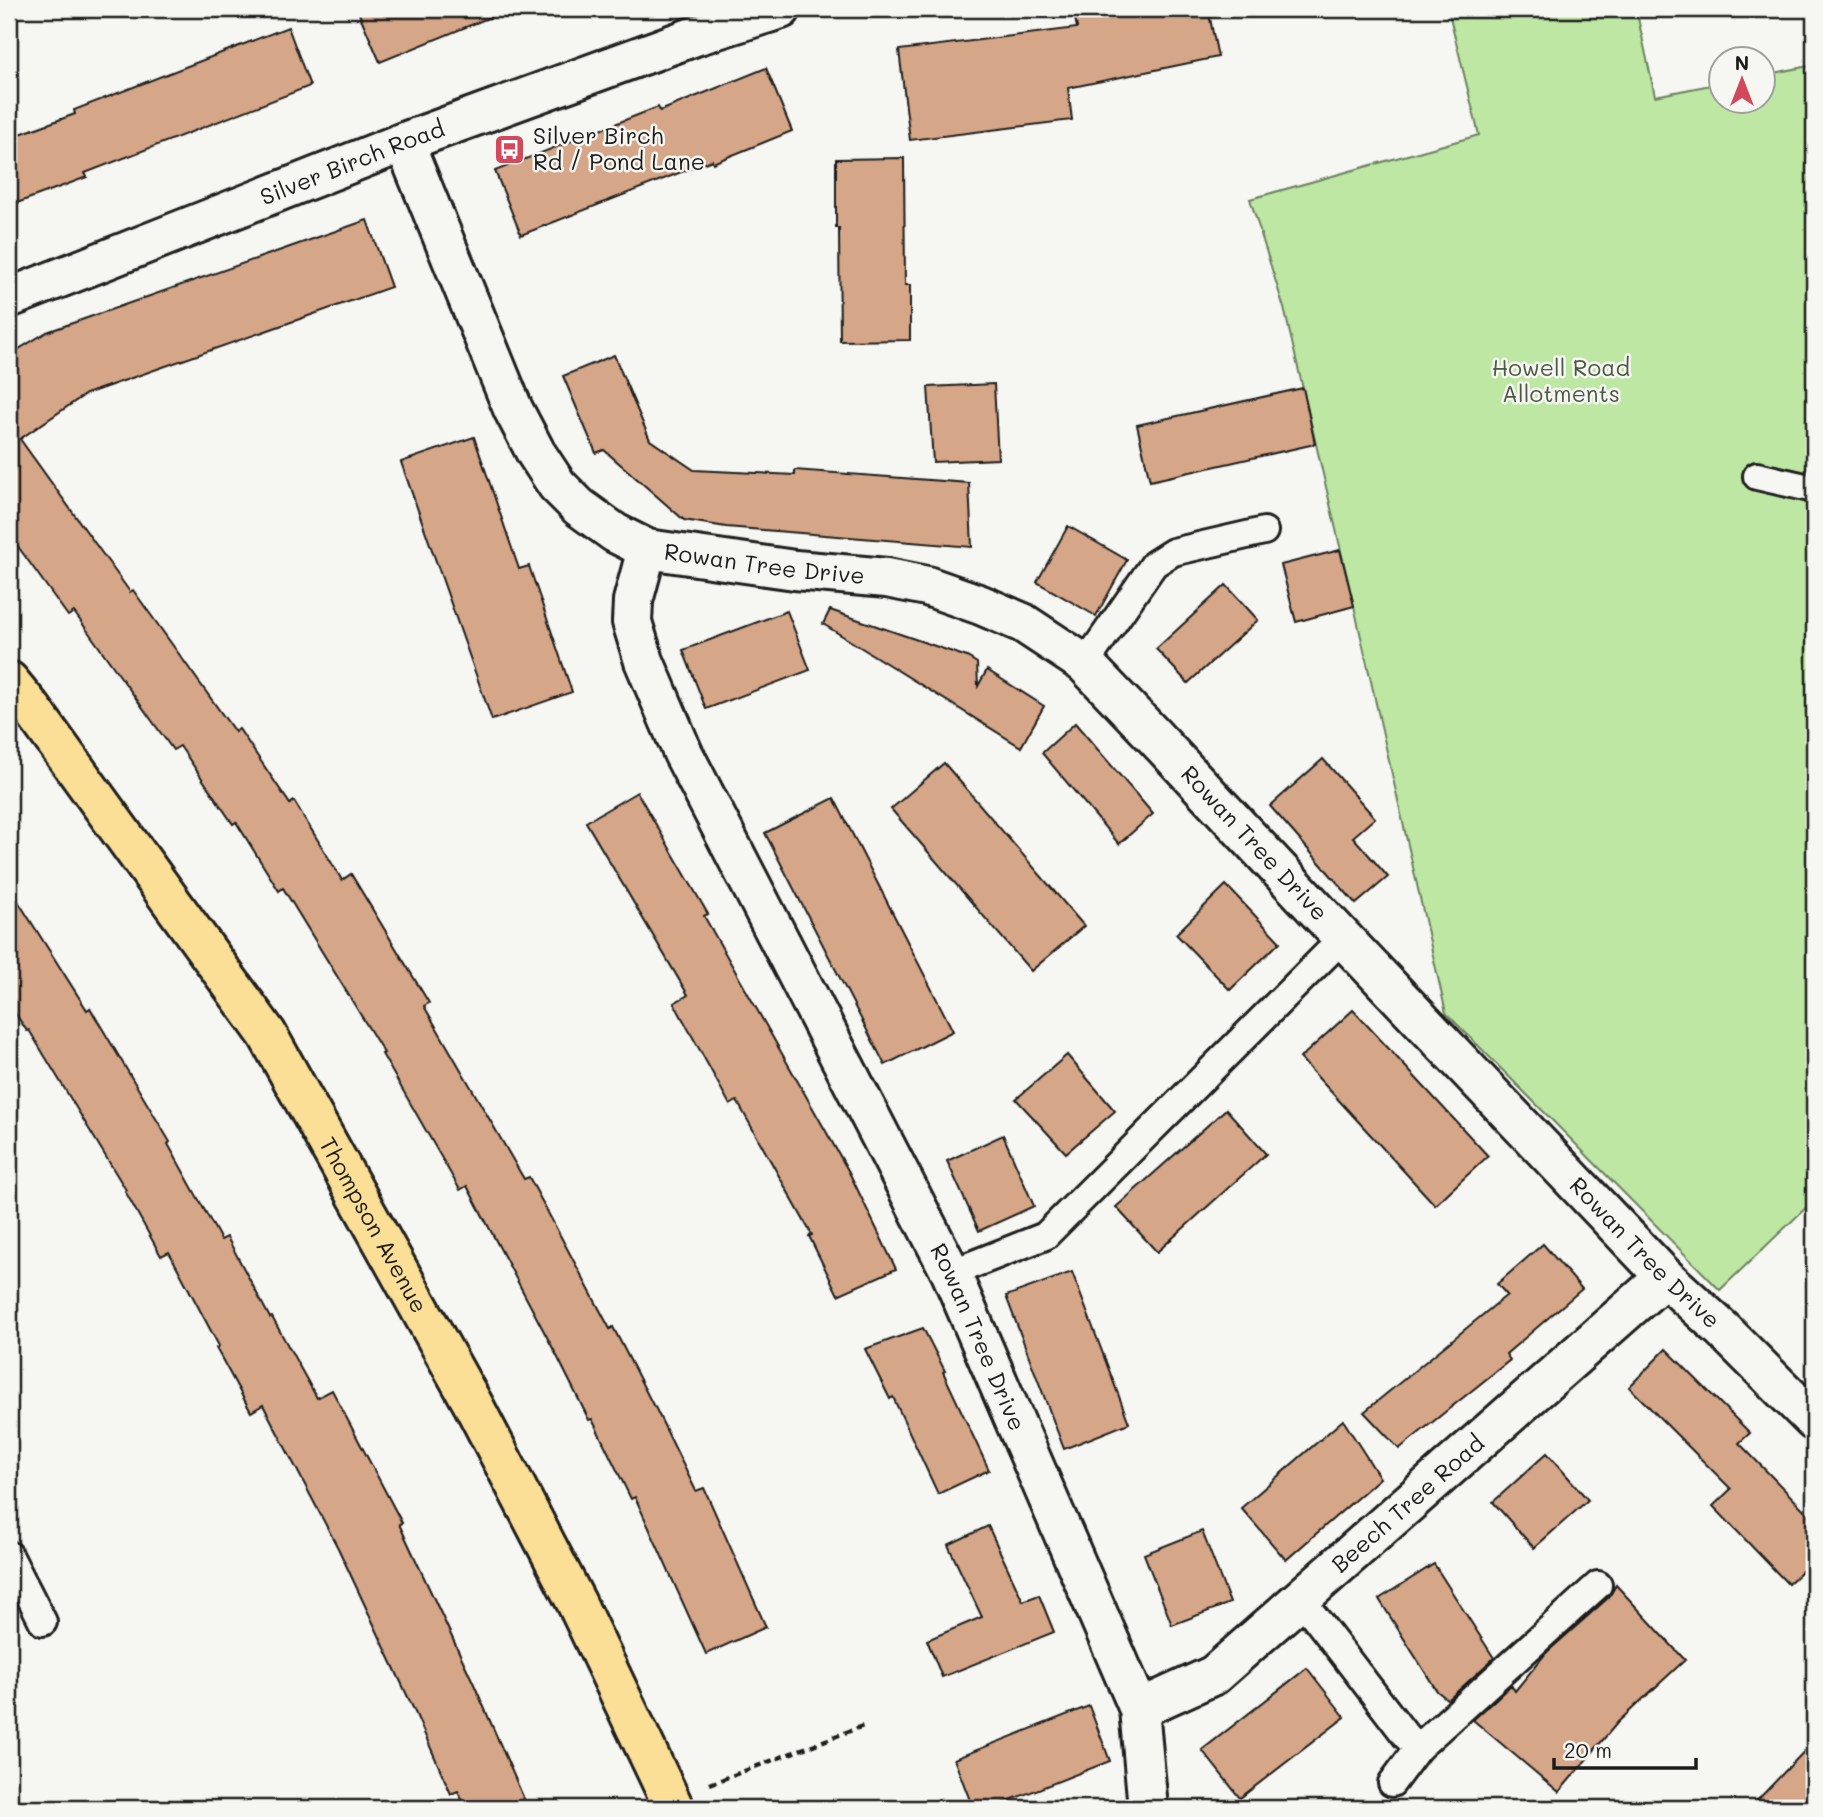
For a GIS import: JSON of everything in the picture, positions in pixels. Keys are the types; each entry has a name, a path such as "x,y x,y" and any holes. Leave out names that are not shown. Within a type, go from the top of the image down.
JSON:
{"highway":[{"name":"Thompson Avenue","path":"9,681 267,1034 474,1406 576,1602 672,1804"}],"street":[{"name":"Silver Birch Road","path":"9,298 404,142 694,22 781,9"},
{"path":"404,142 513,409 536,453 557,485 579,508 615,534 647,549"},
{"name":"Rowan Tree Drive","path":"1148,1808 1139,1709 951,1273 683,753 644,661 632,622 633,601 647,549 795,570 887,578 927,586 1023,623 1085,664 1665,1278 1723,1330 1814,1421"},
{"name":"Beech Tree Road","path":"1139,1709 1214,1675 1665,1278"}],"lane":[{"path":"1757,476 1814,489"},
{"path":"1085,664 1154,564 1173,552 1264,531"},
{"path":"951,1273 1045,1236 1343,938"},
{"path":"9,1555 43,1622"},
{"path":"1392,1783 1418,1748 1598,1585"},
{"path":"1301,1599 1418,1748"}],"path":[{"path":"672,1804 863,1726"}],"green space":[{"name":"Howell Road Allotments","path":"1448,9 1636,9 1655,96 1708,86 1708,116 1778,116 1778,72 1814,65 1814,1200 1720,1290 1446,1013 1284,308 1250,199 1479,135"}],"building":[{"path":"357,9 507,9 508,10 380,62"},
{"path":"1117,9 1208,9 1218,57 1068,88 1072,120 910,140 899,50 1077,28 1075,18"},
{"path":"288,27 310,86 85,173 87,177 9,206 9,138"},
{"path":"766,68 792,131 521,235 495,171 658,107 660,111"},
{"path":"904,158 905,285 910,285 910,340 840,341 836,159"},
{"path":"367,220 391,287 86,394 20,439 235,732 239,729 290,804 294,801 342,880 351,874 429,1003 424,1006 524,1179 529,1177 610,1329 613,1327 696,1491 704,1488 766,1627 706,1654 635,1497 631,1499 592,1419 589,1420 467,1186 460,1190 382,1054 384,1053 283,888 279,891 236,822 233,824 180,746 173,750 74,612 68,616 9,534 9,355 47,332"},
{"path":"614,355 650,440 694,470 795,475 795,470 969,483 972,547 726,527 684,520 604,450 596,453 563,376"},
{"path":"994,384 998,459 933,462 928,387"},
{"path":"1303,388 1315,444 1150,481 1137,425"},
{"path":"474,437 519,569 529,566 572,692 492,720 401,462"},
{"path":"1068,526 1127,560 1096,616 1037,582"},
{"path":"1340,550 1354,606 1296,622 1281,565"},
{"path":"1226,585 1258,620 1188,683 1156,649"},
{"path":"830,610 967,657 977,663 978,686 987,670 1044,706 1021,747 823,624"},
{"path":"787,611 810,670 706,709 683,650"},
{"path":"1075,723 1153,814 1119,844 1042,753"},
{"path":"1323,759 1375,818 1353,837 1388,877 1356,904 1270,806"},
{"path":"944,763 1084,926 1031,971 891,809"},
{"path":"637,792 708,914 704,916 849,1172 896,1269 838,1295 809,1236 812,1235 737,1101 730,1105 674,1003 688,995 586,822"},
{"path":"834,798 953,1031 885,1065 765,833"},
{"path":"1226,885 1280,942 1230,990 1176,934"},
{"path":"9,887 87,1010 90,1008 170,1142 168,1144 221,1240 227,1237 317,1398 332,1390 402,1523 399,1524 528,1808 466,1808 458,1791 451,1794 338,1548 263,1405 251,1412 169,1252 161,1256 126,1190 29,1030 27,1031 9,1004"},
{"path":"1353,1010 1488,1156 1435,1205 1300,1058"},
{"path":"1067,1055 1115,1111 1066,1153 1016,1099"},
{"path":"1226,1109 1266,1154 1157,1252 1116,1207"},
{"path":"1003,1135 1034,1206 979,1231 947,1161"},
{"path":"1543,1244 1582,1289 1506,1354 1510,1360 1399,1449 1364,1412 1507,1295 1497,1284"},
{"path":"1072,1272 1129,1423 1064,1449 1006,1296"},
{"path":"923,1328 989,1470 938,1494 893,1397 890,1399 865,1349"},
{"path":"1666,1349 1750,1433 1739,1443 1814,1520 1814,1560 1788,1584 1713,1506 1731,1489 1629,1387"},
{"path":"1343,1420 1380,1478 1286,1560 1241,1508"},
{"path":"1547,1453 1588,1500 1534,1548 1493,1502"},
{"path":"988,1526 1023,1601 1039,1595 1054,1632 942,1677 927,1640 982,1617 948,1545"},
{"path":"1202,1531 1230,1603 1172,1625 1144,1554"},
{"path":"1434,1564 1494,1658 1448,1700 1437,1691 1379,1599"},
{"path":"1616,1585 1685,1660 1618,1722 1559,1792 1473,1720 1511,1685 1515,1691 1546,1653 1609,1597"},
{"path":"1307,1668 1345,1717 1240,1798 1202,1750"},
{"path":"1089,1706 1110,1761 990,1808 973,1808 954,1759"},
{"path":"1814,1741 1814,1808 1750,1808"}],"place":[{"name":"Silver Birch Rd / Pond Lane","path":"510,149"}]}
